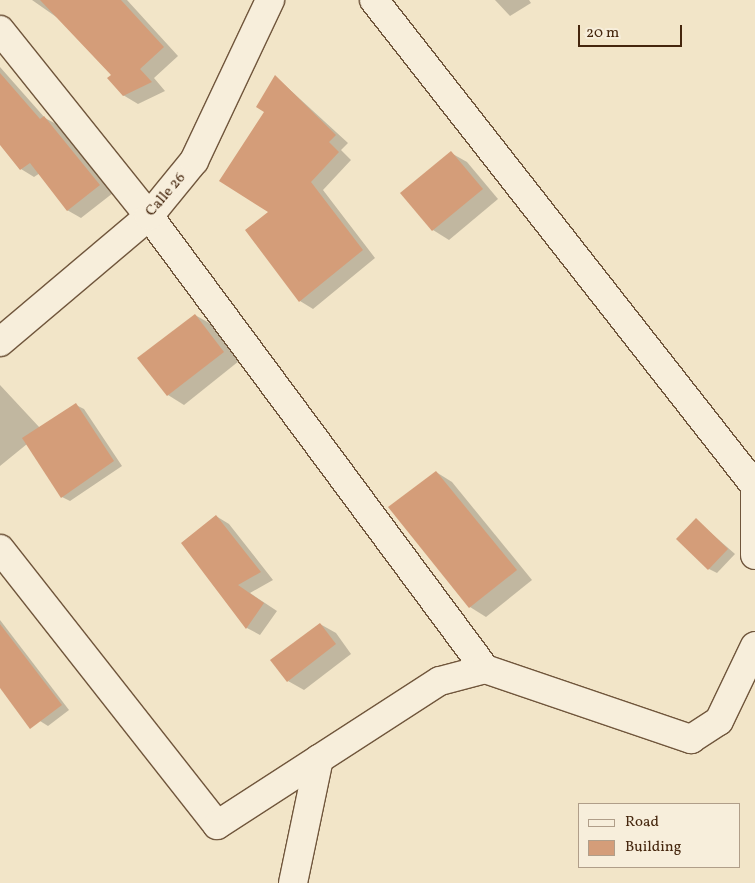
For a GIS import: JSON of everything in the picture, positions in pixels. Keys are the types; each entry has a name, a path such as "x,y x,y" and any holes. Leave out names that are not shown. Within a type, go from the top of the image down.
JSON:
{"street":[{"name":"Calle 26","path":"0,342 149,216 194,161 270,0"},
{"path":"374,0 754,479 755,555"},
{"path":"0,30 149,216 485,669"},
{"path":"0,549 216,825 440,681 485,669 691,739 719,721 755,646"},
{"path":"293,883 319,759"}],"building":[{"path":"40,0 121,0 164,47 140,69 152,82 123,96 107,78 111,75"},
{"path":"0,73 40,119 44,116 100,185 67,211 30,163 20,170 0,145"},
{"path":"275,75 336,135 329,142 339,152 311,182 363,250 299,302 245,230 268,212 219,181 264,112 256,107"},
{"path":"451,151 483,189 432,231 400,193"},
{"path":"195,314 224,352 167,396 137,358"},
{"path":"76,403 114,461 61,498 22,438"},
{"path":"436,471 517,570 469,608 388,507"},
{"path":"216,515 261,572 238,585 264,603 246,629 181,543"},
{"path":"696,518 728,549 708,570 676,539"},
{"path":"320,623 336,644 287,682 270,660"},
{"path":"0,624 62,705 30,729 0,688"}]}
